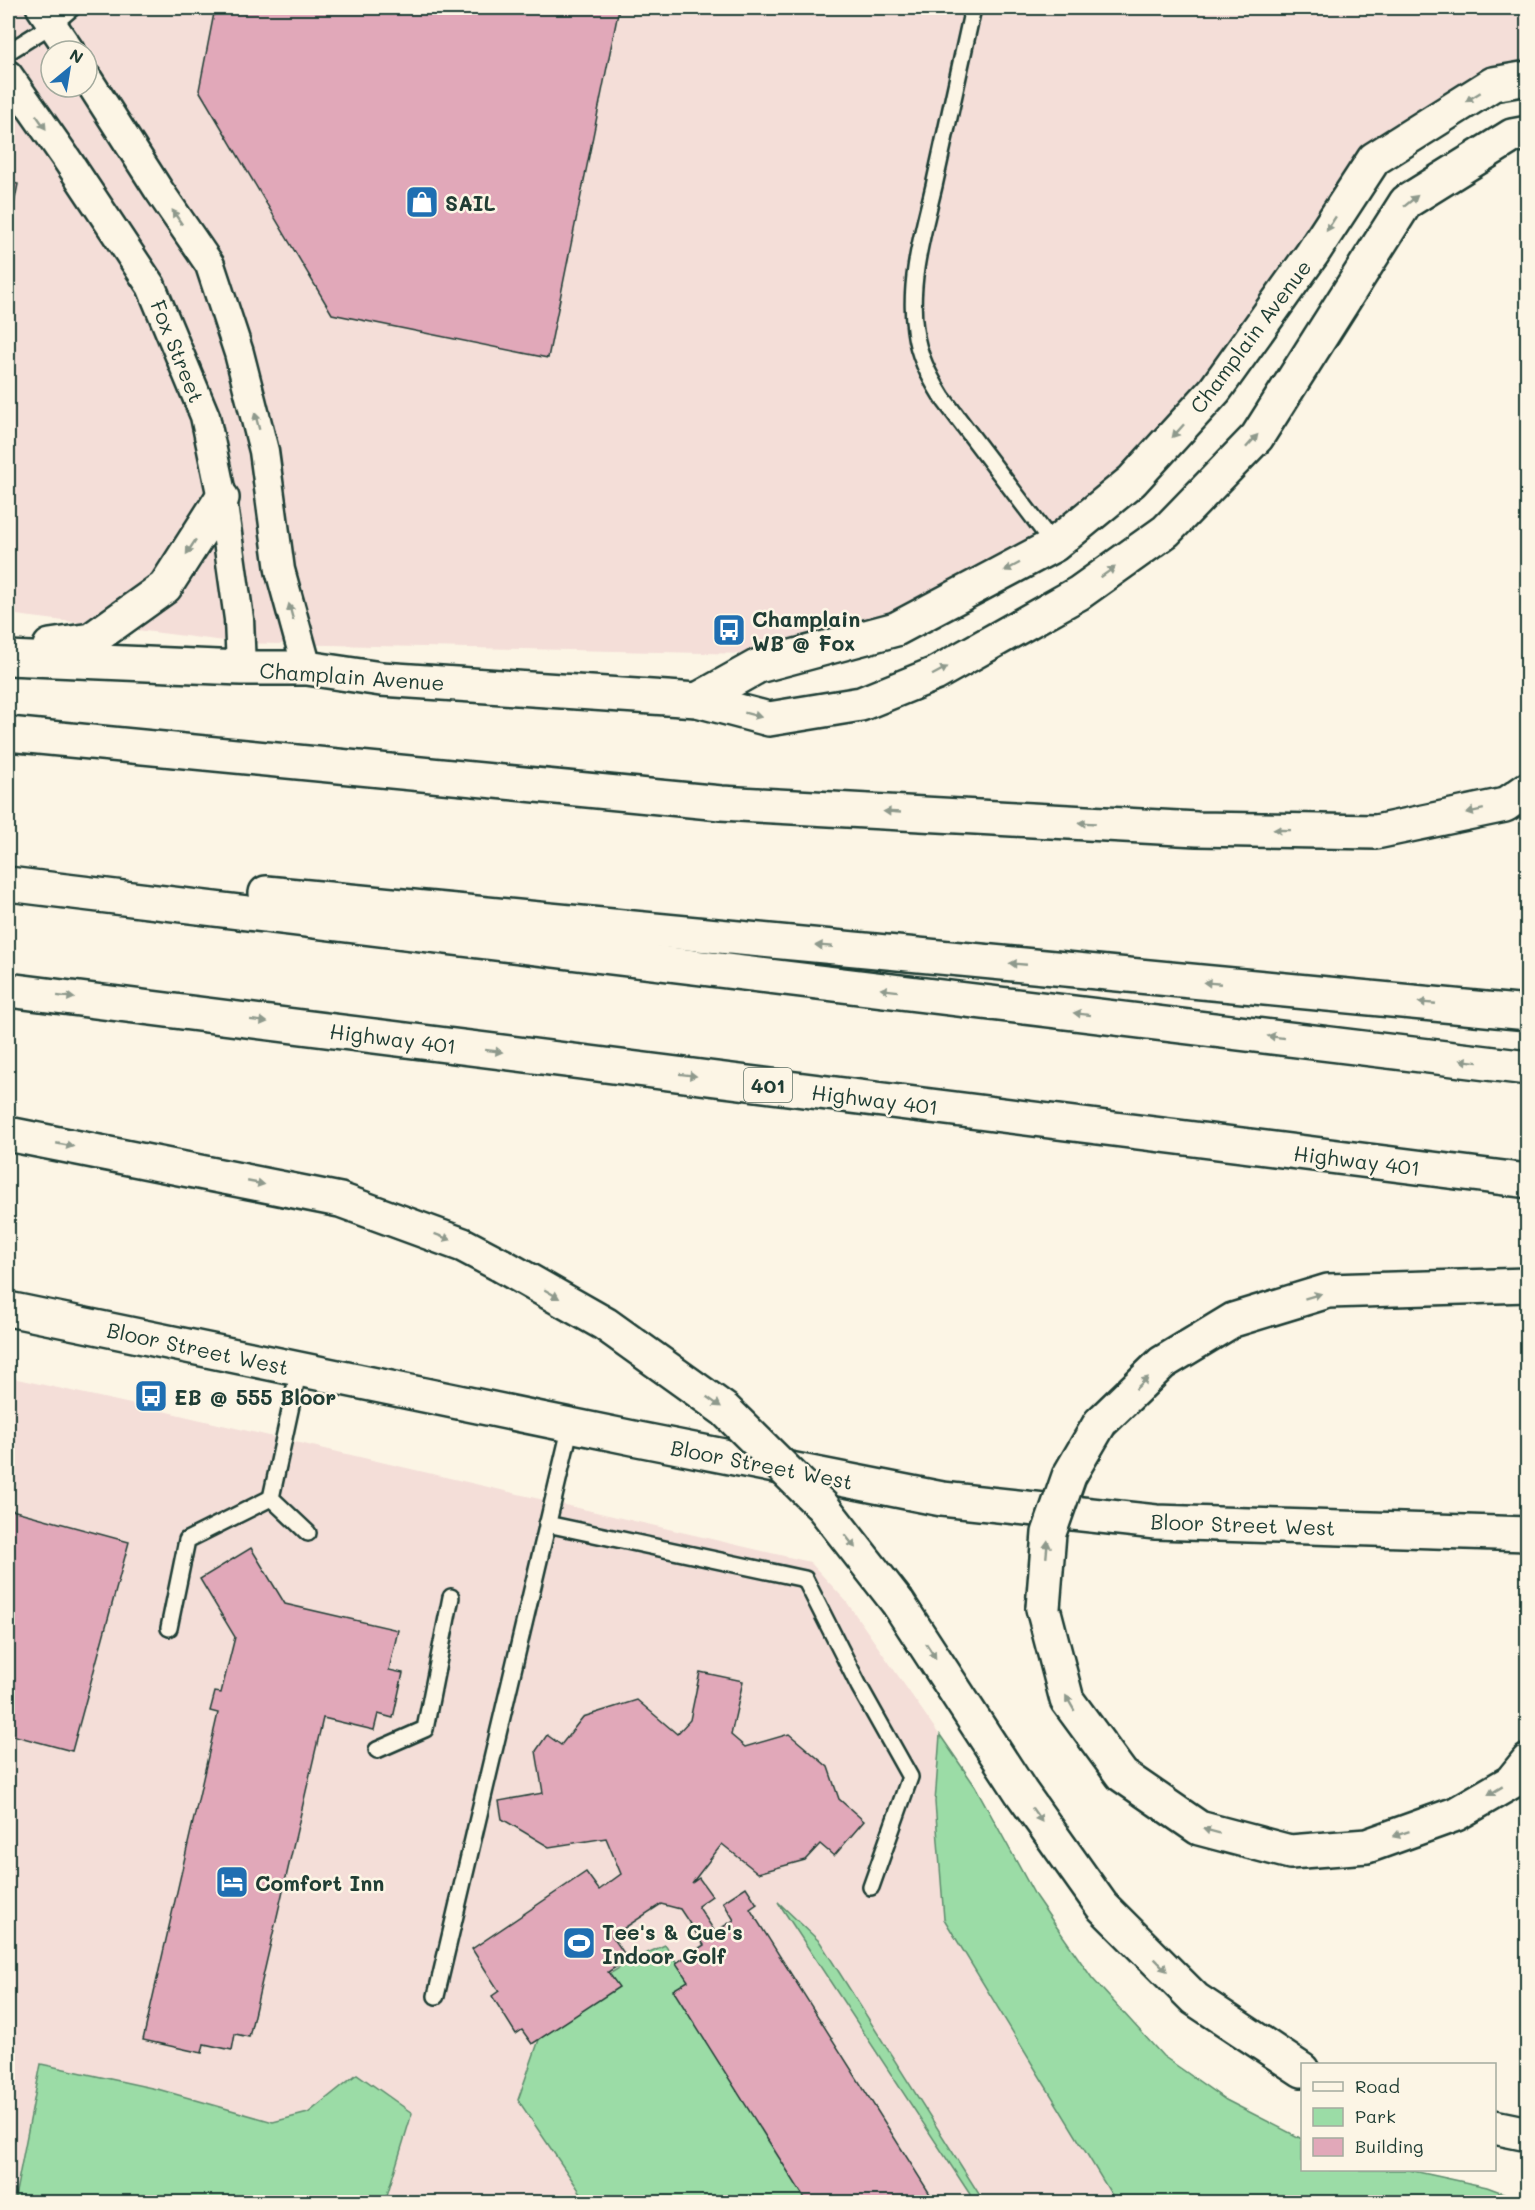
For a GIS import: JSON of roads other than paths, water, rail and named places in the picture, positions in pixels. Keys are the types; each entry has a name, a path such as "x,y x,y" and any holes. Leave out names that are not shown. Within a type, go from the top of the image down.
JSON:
{"main road":[{"name":"Champlain Avenue","path":"697,700 758,666 896,628 1054,544 1132,481 1215,390 1312,254 1374,159 1493,84 1527,78"},
{"name":"Champlain Avenue","path":"8,658 241,668 307,668 381,679 697,700 769,719 861,704 935,674 1079,592 1166,531 1257,437 1406,202 1512,136 1527,133"},
{"path":"8,652 91,640 165,587 222,498"},
{"path":"8,734 722,803 1197,829 1376,832 1505,805 1527,789"},
{"path":"8,862 180,885 1527,1013"},
{"path":"8,884 1527,1068"},
{"name":"Highway 401","path":"8,990 1527,1181"},
{"path":"8,1134 340,1200 463,1245 605,1324 725,1410 823,1507 898,1603 1022,1792 1102,1906 1195,1999 1301,2069"},
{"path":"1527,1285 1328,1291 1233,1320 1162,1363 1100,1423 1069,1476 1049,1533 1043,1608 1067,1700 1122,1775 1198,1828 1290,1852 1366,1846 1456,1814 1511,1782 1527,1761"},
{"name":"Bloor Street West","path":"8,1309 942,1499 1156,1522 1527,1534"},
{"path":"1496,2127 1527,2134"}],"street":[{"path":"55,13 65,39"},
{"name":"Fox Street","path":"8,75 151,286 205,416 222,498 239,619 241,668"},
{"path":"99,97 210,265 239,353 264,451 280,570 307,668"}],"lane":[{"path":"973,8 918,256 913,307 915,331 919,352 942,397 1054,544"},
{"path":"8,52 55,13"},
{"path":"271,1498 299,1369"},
{"path":"436,1996 571,1425"},
{"path":"271,1498 308,1533"},
{"path":"169,1628 187,1540 271,1498"},
{"path":"547,1524 805,1579 859,1686 910,1777 871,1887"},
{"path":"377,1750 425,1729 451,1597"}],"place":[{"name":"SAIL","path":"422,202"},
{"name":"Champlain WB @ Fox","path":"729,630"},
{"name":"EB @ 555 Bloor","path":"151,1396"},
{"name":"Comfort Inn","path":"232,1882"},
{"name":"Tee's & Cue's Indoor Golf","path":"579,1943"}]}
